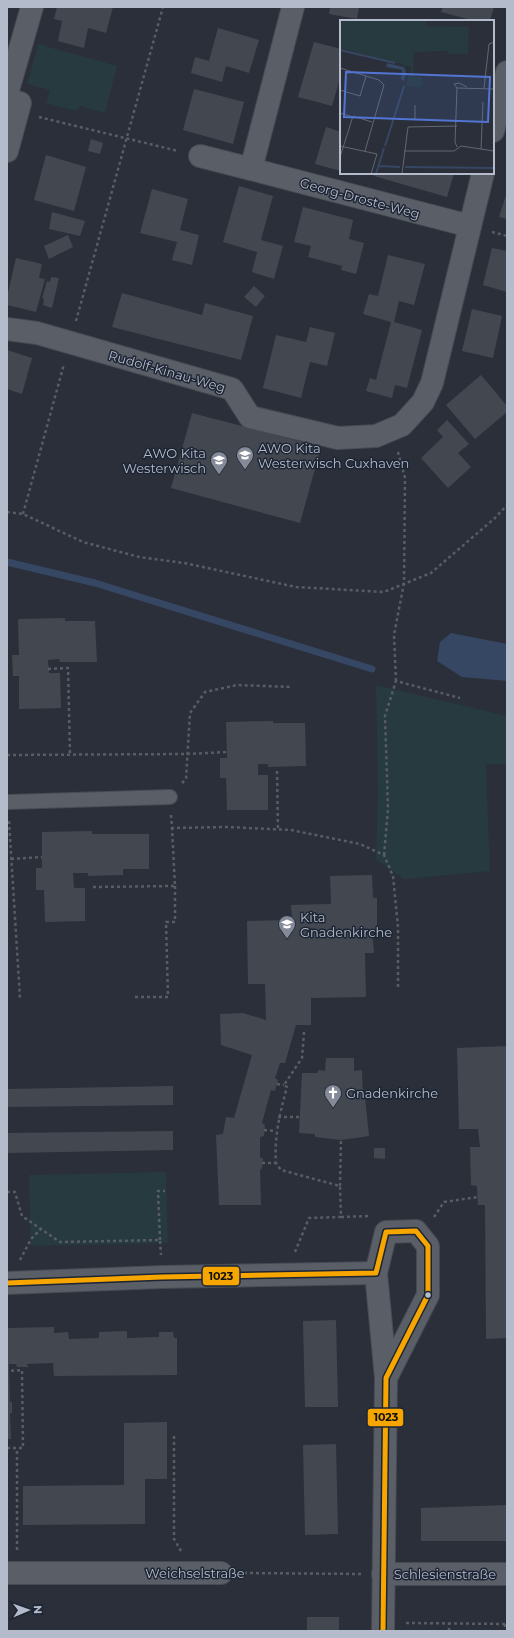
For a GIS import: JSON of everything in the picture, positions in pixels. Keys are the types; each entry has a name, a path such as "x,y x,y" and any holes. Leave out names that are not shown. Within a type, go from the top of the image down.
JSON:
{"street":[{"path":"7,151 12,99 32,7"},
{"path":"251,169 293,7"},
{"path":"494,127 507,72"},
{"name":"Georg-Droste-Weg","path":"200,156 470,226"},
{"name":"Rudolf-Kinau-Weg","path":"7,329 37,333 232,389 250,417 338,438 376,436 402,425 423,402 432,383 483,174"},
{"path":"383,1627 386,1378 376,1273 386,1232 416,1231 428,1246 428,1296 386,1378"},
{"path":"8,1283 162,1277 376,1273"},
{"name":"Weichselstraße","path":"12,1573 221,1573"},
{"name":"Schlesienstraße","path":"383,1574 507,1574"}],"lane":[{"path":"8,802 170,797"}],"path":[{"path":"24,514 69,342 163,7"},
{"path":"12,99 30,114 200,156"},
{"path":"393,430 405,478 404,583 394,636 396,681 385,716 388,809 384,855 393,876 398,927 398,990"},
{"path":"7,512 24,514 83,542 139,557 184,563 296,587 384,592 431,573 495,518 507,505"},
{"path":"48,668 68,668 70,755"},
{"path":"396,681 460,698"},
{"path":"135,997 168,998 166,922 176,922 170,797 186,779 190,713 205,692 237,685 291,687"},
{"path":"7,755 187,754 227,752"},
{"path":"277,771 278,830"},
{"path":"8,802 20,998"},
{"path":"172,828 227,827 291,830 360,844 384,855"},
{"path":"11,859 42,857"},
{"path":"93,887 175,886"},
{"path":"284,1085 302,1058 304,1032"},
{"path":"277,1084 284,1085"},
{"path":"284,1085 287,1087 278,1117 276,1131 276,1163 281,1170 340,1186"},
{"path":"278,1117 300,1117"},
{"path":"264,1130 276,1131"},
{"path":"341,1140 340,1186 342,1217"},
{"path":"262,1163 276,1163"},
{"path":"161,1254 158,1191 165,1191"},
{"path":"7,1192 15,1192 22,1216 60,1242 160,1240"},
{"path":"421,1237 444,1202 478,1197"},
{"path":"286,1275 309,1218 376,1216"},
{"path":"8,1283 31,1239 41,1229"},
{"path":"7,1448 23,1448 22,1370 9,1371"},
{"path":"174,1436 174,1540 194,1573"},
{"path":"12,1573 18,1448"},
{"name":"Weichselstraße","path":"221,1573 383,1574"},
{"path":"449,1624 449,1631"},
{"path":"383,1627 449,1624 506,1624 505,1631"}],"green space":[{"path":"38,44 117,66 105,113 80,106 76,111 46,103 50,90 27,84"},
{"path":"376,685 507,716 507,764 486,764 490,871 404,879 376,859 378,791"},
{"path":"166,1172 168,1243 31,1246 29,1175"}],"water":[{"path":"451,633 507,644 507,681 462,677 437,661 440,642"}],"building":[{"path":"57,7 113,7 106,33 88,28 84,48 58,41 62,21 54,19"},
{"path":"330,7 359,7 357,19 329,14"},
{"path":"443,7 494,7 490,20 471,20 441,12"},
{"path":"218,28 259,40 249,73 226,66 222,82 191,73 195,57 209,61"},
{"path":"314,42 340,49 340,78 332,106 298,97"},
{"path":"194,89 244,102 233,144 183,130"},
{"path":"326,127 340,132 340,171 315,164"},
{"path":"91,139 103,143 100,154 88,151"},
{"path":"46,155 86,167 74,211 34,200"},
{"path":"374,174 454,174 447,197 374,176"},
{"path":"239,186 273,196 261,240 283,246 274,279 252,272 257,252 223,242"},
{"path":"152,189 188,199 180,230 199,235 192,265 172,260 177,242 140,233"},
{"path":"507,192 507,219 499,217"},
{"path":"303,207 353,220 349,239 364,243 356,274 341,270 342,266 308,257 311,246 294,242"},
{"path":"52,212 85,221 80,236 49,229"},
{"path":"68,235 73,247 49,259 44,246"},
{"path":"492,248 507,251 507,292 483,285"},
{"path":"388,255 425,264 414,305 399,301 394,322 422,330 407,388 395,385 392,398 366,391 370,378 376,380 391,322 363,314 369,294 378,296"},
{"path":"16,258 42,264 39,278 45,279 36,312 7,305 7,297"},
{"path":"51,277 59,278 52,308 43,305 44,299 42,298 47,281 50,282"},
{"path":"254,286 265,296 256,307 244,297"},
{"path":"122,293 202,315 205,303 253,316 241,360 112,327"},
{"path":"472,309 502,316 493,358 462,351"},
{"path":"310,327 335,333 327,366 310,362 301,398 263,388 276,335 306,342"},
{"path":"7,350 32,358 22,394 7,389"},
{"path":"481,375 507,406 507,412 475,439 446,405"},
{"path":"192,413 321,447 300,523 171,488"},
{"path":"447,420 469,444 458,453 471,467 448,488 421,458 443,437 437,430"},
{"path":"65,618 65,621 95,621 97,662 60,662 59,659 48,660 49,673 60,673 61,708 19,709 19,676 13,676 12,655 19,655 18,619"},
{"path":"273,721 273,723 305,723 306,766 268,767 268,764 258,764 258,775 268,775 268,810 227,810 226,778 220,778 220,758 227,758 226,722"},
{"path":"92,831 92,834 149,834 149,869 123,869 123,875 88,876 88,873 73,873 74,888 85,888 85,921 45,922 44,890 36,890 36,868 42,868 42,832"},
{"path":"372,875 373,898 377,898 377,929 372,929 374,953 365,953 366,997 311,998 311,1025 296,1025 285,1063 280,1063 275,1078 278,1080 275,1091 271,1090 262,1123 265,1125 264,1136 260,1137 260,1158 263,1158 262,1168 260,1170 261,1205 219,1205 216,1135 223,1134 226,1117 234,1118 252,1055 221,1045 220,1014 243,1013 266,1020 265,984 248,984 247,921 292,920 291,905 331,904 330,876"},
{"path":"507,1046 507,1338 486,1339 485,1205 478,1205 477,1186 471,1185 470,1147 480,1147 478,1129 459,1129 457,1048"},
{"name":"Gnadenkirche","path":"326,1058 354,1058 354,1071 362,1070 363,1098 365,1097 369,1136 341,1140 315,1137 315,1134 299,1133 302,1073 318,1073 318,1070 325,1071"},
{"path":"173,1086 173,1105 7,1107 7,1089"},
{"path":"173,1131 173,1150 7,1153 7,1133"},
{"path":"374,1148 385,1148 385,1159 374,1158"},
{"path":"336,1320 338,1407 305,1407 303,1321"},
{"path":"54,1327 54,1333 68,1332 69,1339 99,1338 99,1332 127,1331 127,1338 159,1337 159,1332 173,1332 174,1338 177,1338 177,1375 54,1376 53,1363 27,1364 28,1367 17,1367 16,1364 9,1364 10,1402 12,1402 12,1413 10,1413 11,1439 7,1439 7,1328"},
{"path":"167,1422 167,1479 145,1479 145,1524 23,1525 23,1486 124,1485 124,1423"},
{"path":"336,1444 338,1534 305,1535 303,1445"},
{"path":"507,1505 507,1541 421,1541 421,1508"},
{"path":"307,1617 339,1617 339,1631 307,1631"}],"waterway":[{"path":"7,562 95,583 372,669"}],"transit line":[{"name":"1023","path":"7,1283 162,1277 376,1273 386,1232 416,1231 428,1246 428,1295 386,1378 383,1631"}],"place":[{"name":"AWO Kita Westerwisch Cuxhaven","path":"245,470"},
{"name":"AWO Kita Westerwisch","path":"219,475"},
{"name":"Kita Gnadenkirche","path":"287,939"},
{"name":"Gnadenkirche","path":"333,1108"}]}
